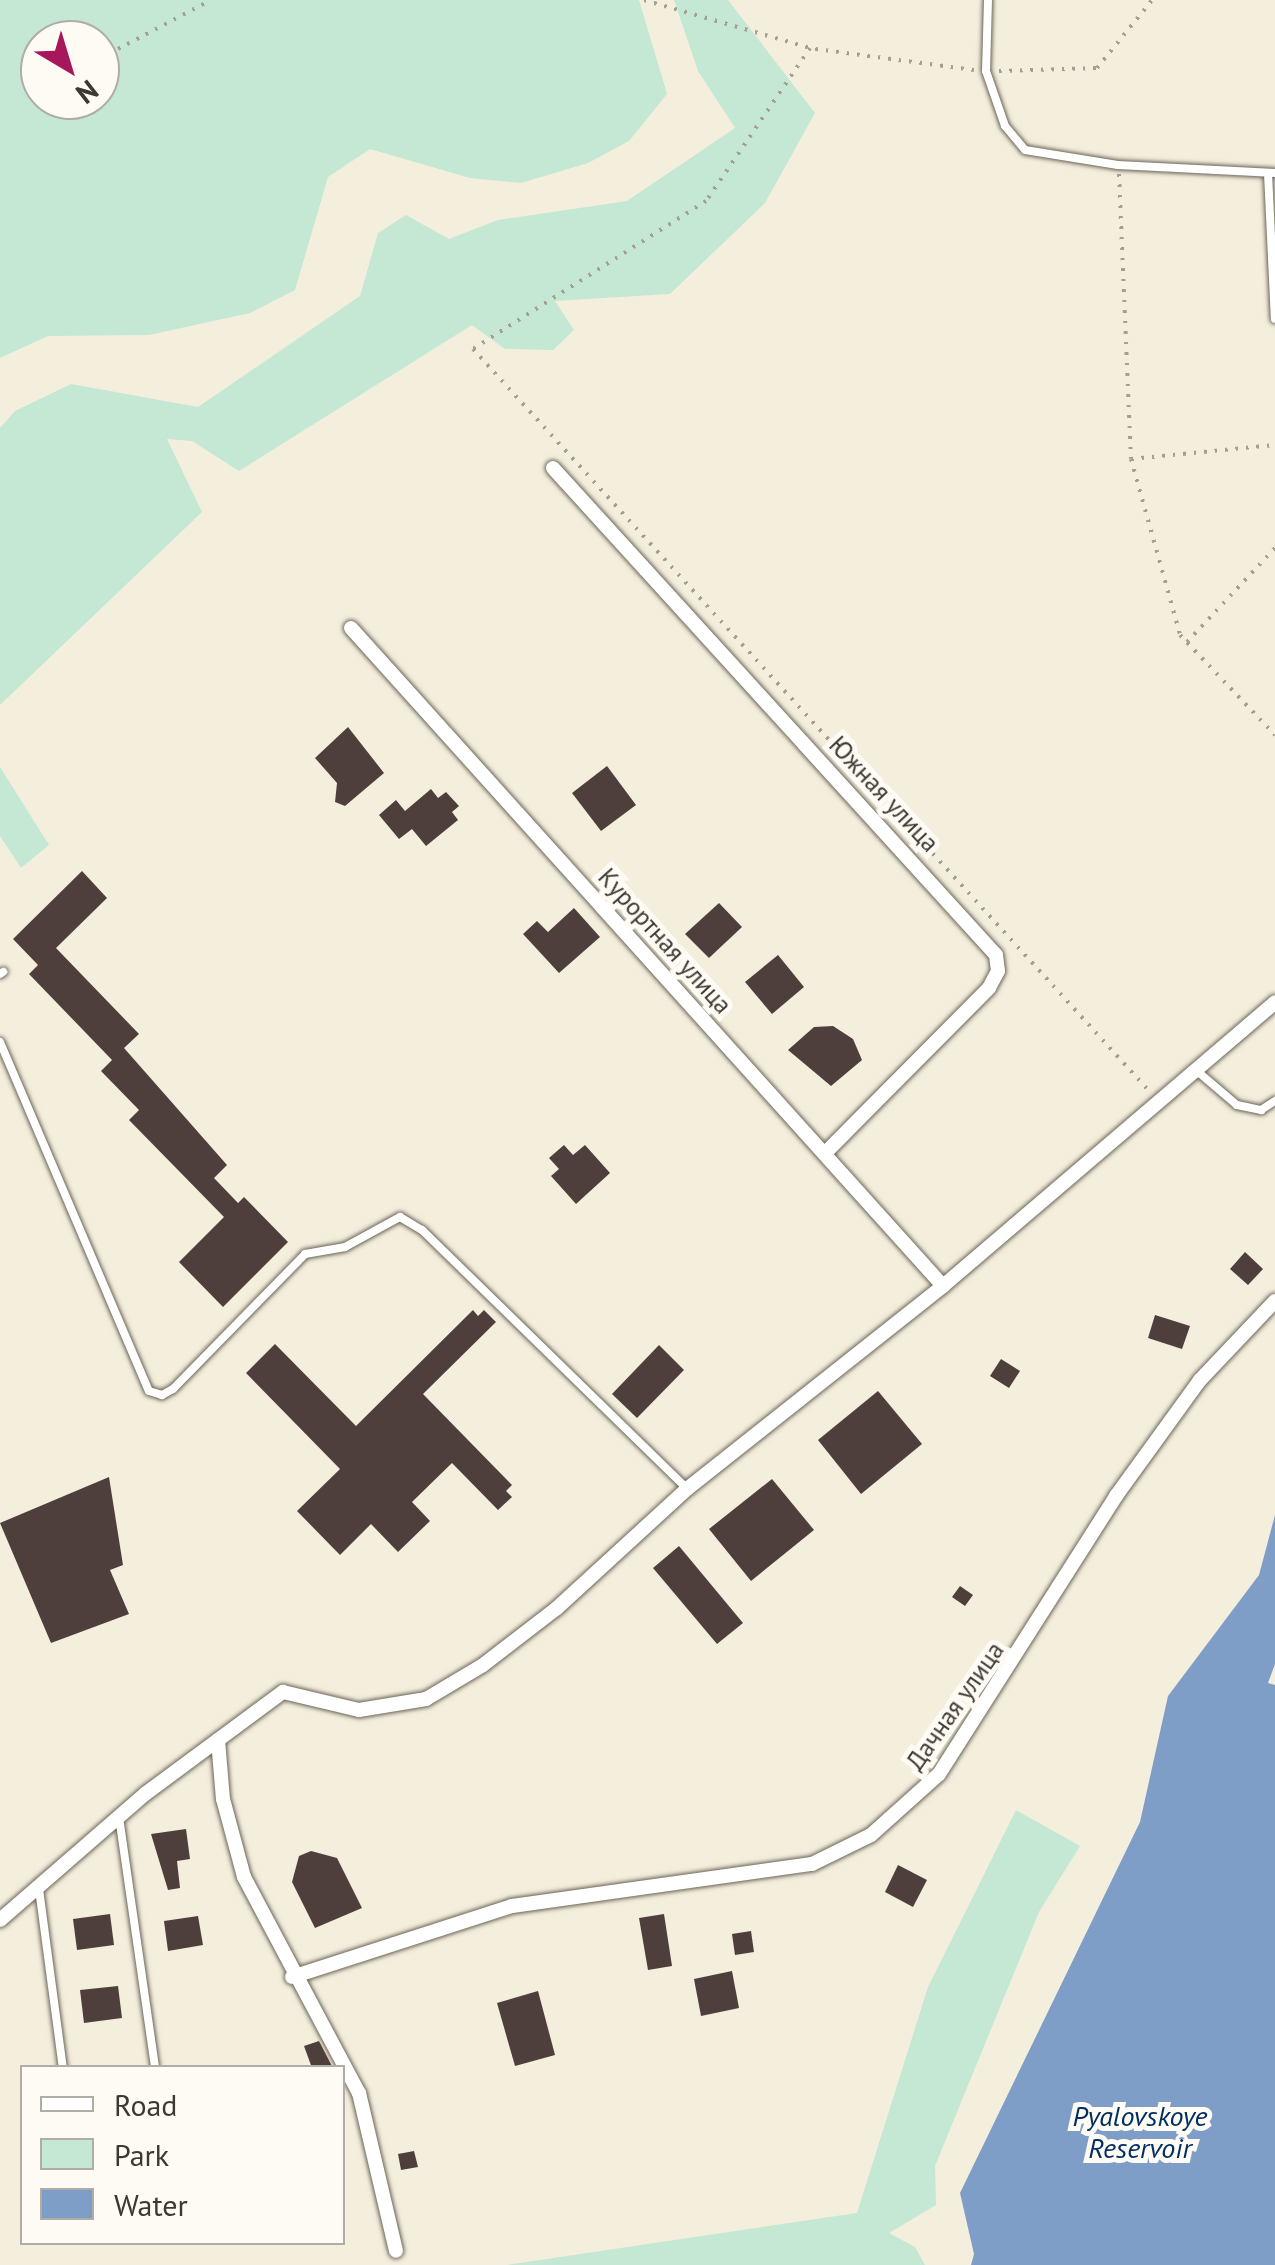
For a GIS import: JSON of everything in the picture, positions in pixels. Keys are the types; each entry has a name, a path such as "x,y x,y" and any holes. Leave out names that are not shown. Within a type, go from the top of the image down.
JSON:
{"street":[{"name":"Южная улица","path":"554,468 996,954 998,972 989,988 825,1153"},
{"name":"Курортная улица","path":"351,628 944,1286"},
{"path":"0,1920 119,1816 283,1692 360,1710 426,1700 557,1608 687,1490 944,1286 1275,1002"},
{"name":"Дачная улица","path":"292,1977 512,1906 812,1864 871,1835 938,1774 1116,1496 1200,1380 1275,1301"},
{"path":"218,1740 224,1799 244,1877 292,1977 342,2065"},
{"path":"345,2070 358,2093 396,2251"}],"lane":[{"path":"988,0 986,71 1004,126 1025,150 1118,165 1271,173 1275,318"},
{"path":"0,1042 150,1392 162,1395 173,1388 305,1254 345,1247 400,1217 422,1230 687,1490"},
{"path":"1196,1071 1237,1105 1262,1110 1275,1101"},
{"path":"119,1816 155,2065"},
{"path":"38,1887 64,2065"}],"path":[{"path":"120,48 211,0"},
{"path":"644,0 810,48 986,71 1096,68 1152,0"},
{"path":"810,48 706,202 473,350 1160,1103"},
{"path":"1118,165 1131,459 1187,642 1275,735"},
{"path":"1131,459 1275,445"},
{"path":"1187,642 1275,548"}],"green space":[{"path":"0,0 639,0 667,94 629,141 588,163 521,183 470,178 370,149 328,177 295,290 250,313 149,335 48,336 0,358"},
{"path":"674,0 728,0 815,113 765,203 670,294 555,301 574,330 553,350 505,349 472,325 239,471 192,441 167,439 202,512 0,705 0,428 15,411 71,384 198,407 360,296 378,233 406,215 449,239 498,220 627,201 735,128 698,71"},
{"path":"0,767 49,845 21,868 0,836"},
{"path":"1016,1810 1080,1846 1039,1912 935,2166 936,2205 889,2233 915,2247 925,2265 507,2265 857,2213 928,1987"}],"water":[{"name":"Pyalovskoye Reservoir","path":"1275,1515 1275,1664 1268,1683 1275,1685 1275,2265 971,2265 974,2254 960,2193 1140,1822 1168,1696 1259,1575"}],"building":[{"path":"348,727 384,773 345,806 335,802 337,783 315,758"},
{"path":"607,766 636,805 601,831 572,793"},
{"path":"431,789 438,798 446,792 459,806 452,812 458,820 426,846 412,829 399,839 379,815 396,800 405,811"},
{"path":"82,871 107,898 56,948 139,1034 124,1048 227,1165 214,1178 238,1203 244,1197 288,1242 223,1307 179,1262 224,1217 129,1120 139,1110 101,1071 112,1060 29,974 38,965 13,939"},
{"path":"719,903 742,927 709,958 685,934"},
{"path":"574,908 600,937 559,973 523,934 537,921 548,932"},
{"path":"778,955 804,987 772,1014 745,982"},
{"path":"833,1026 853,1039 862,1060 831,1086 788,1050 814,1027"},
{"path":"564,1145 573,1155 585,1145 610,1173 576,1204 551,1176 559,1169 549,1158"},
{"path":"1245,1252 1263,1269 1248,1285 1230,1269"},
{"path":"473,1310 478,1316 484,1310 496,1322 423,1394 512,1485 506,1491 512,1497 498,1510 452,1463 412,1502 430,1521 398,1552 371,1524 340,1555 297,1511 340,1469 246,1373 275,1344 356,1426"},
{"path":"1155,1315 1190,1326 1182,1349 1148,1338"},
{"path":"659,1345 684,1370 637,1418 612,1394"},
{"path":"1001,1359 1020,1371 1009,1388 990,1376"},
{"path":"878,1391 922,1444 861,1494 818,1440"},
{"path":"109,1477 123,1565 110,1570 129,1614 51,1643 0,1523"},
{"path":"772,1479 814,1530 751,1581 709,1529"},
{"path":"679,1546 743,1623 717,1644 653,1568"},
{"path":"960,1586 973,1595 965,1606 952,1597"},
{"path":"186,1829 190,1859 177,1861 180,1888 168,1890 151,1834"},
{"path":"311,1851 337,1858 362,1908 315,1928 292,1882 299,1856"},
{"path":"898,1865 927,1880 913,1907 885,1892"},
{"path":"110,1914 114,1945 77,1950 73,1919"},
{"path":"664,1914 672,1966 648,1970 639,1918"},
{"path":"198,1916 203,1945 168,1951 164,1921"},
{"path":"751,1931 754,1952 735,1955 732,1934"},
{"path":"732,1971 739,2008 701,2016 694,1979"},
{"path":"118,1986 122,2018 84,2023 80,1990"},
{"path":"538,1991 555,2055 515,2066 497,2003"},
{"path":"319,2041 331,2065 311,2065 304,2046"},
{"path":"414,2151 418,2167 401,2170 398,2154"}]}
